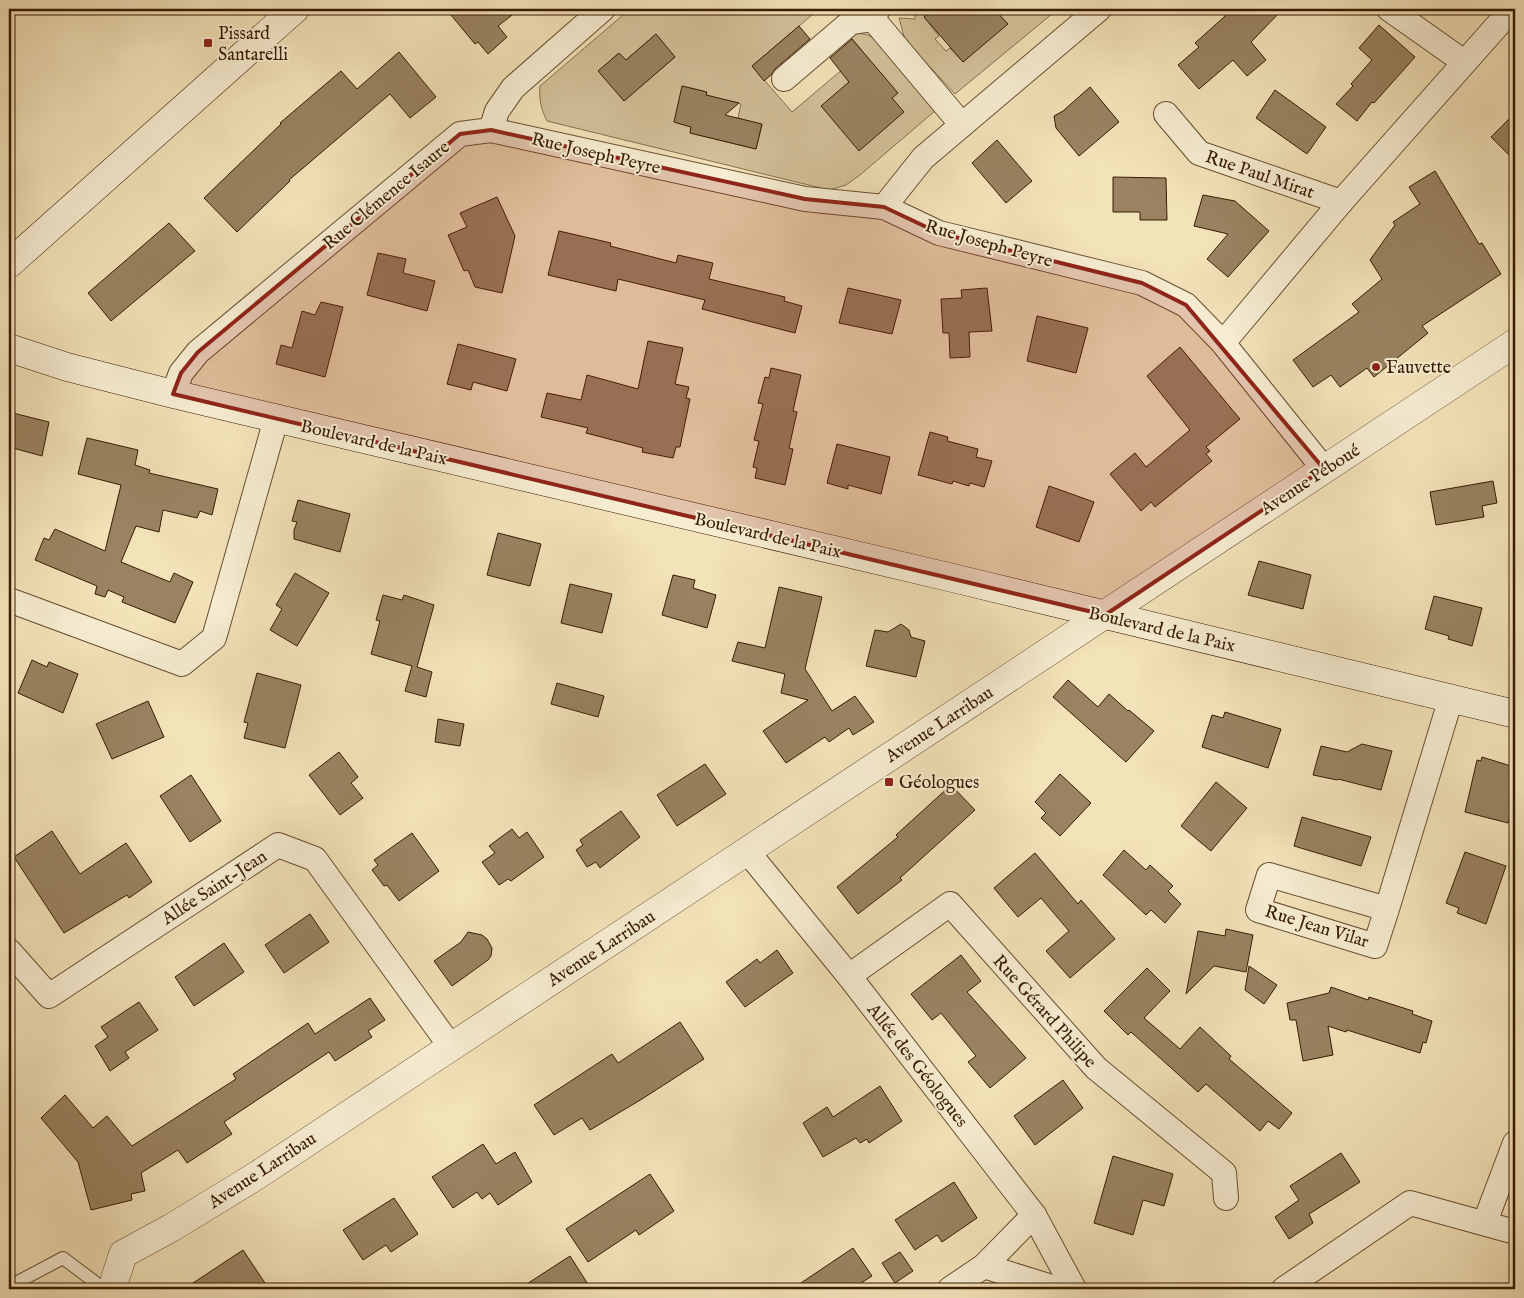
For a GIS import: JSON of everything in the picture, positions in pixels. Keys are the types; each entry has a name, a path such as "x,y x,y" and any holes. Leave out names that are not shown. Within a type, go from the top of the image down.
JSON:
{"main road":[{"path":"9,264 295,9"},
{"name":"Avenue Péboué","path":"1105,615 1515,343"},
{"name":"Boulevard de la Paix","path":"13,346 67,367 173,394 1515,714"},
{"name":"Avenue Larribau","path":"114,1289 123,1254 171,1228 256,1176 1105,615"}],"street":[{"path":"491,130 497,111 513,88 603,9"},
{"path":"884,207 923,158 1099,9"},
{"path":"1389,9 1464,62"},
{"name":"Rue Paul Mirat","path":"1223,344 1341,202 1512,9"},
{"path":"784,79 851,22 876,14 962,125"},
{"name":"Rue Paul Mirat","path":"1166,114 1199,153 1341,202"},
{"name":"Rue Joseph Peyre","path":"491,130 805,200 884,207 940,233 1142,283 1186,305 1223,344 1324,469"},
{"name":"Rue Clémence Isaure","path":"173,394 181,373 198,352 460,134 491,130"},
{"path":"9,600 182,664 214,638 276,419"},
{"name":"Rue Jean Vilar","path":"1387,909 1269,875 1258,910 1375,946 1387,909 1451,698"},
{"name":"Allée Saint-Jean","path":"9,951 48,996 278,845 315,859 451,1047"},
{"name":"Allée des Géologues","path":"747,852 849,976 1034,1215 1074,1289"},
{"name":"Rue Gérard Philipe","path":"849,976 950,904 1096,1068 1224,1173 1226,1198"},
{"path":"1485,1222 1515,1143"},
{"path":"1284,1289 1410,1204 1485,1222 1515,1232"},
{"path":"950,1289 984,1266 1034,1215"},
{"path":"984,1266 1058,1289"}],"lane":[{"path":"12,1285 63,1258 104,1289"}],"highlighted area":[{"path":"491,130 805,199 884,207 939,233 1142,283 1186,305 1324,469 1105,615 173,394 181,373 198,352 460,134"}],"shaded area":[{"path":"630,9 819,9 752,66 792,112 863,52 849,35 854,32 868,35 877,40 936,110 860,175 846,185 829,190 547,121 541,104 540,86","holes":["656,34 675,57 624,101 599,71 619,53 626,60","683,86 706,92 706,95 741,104 738,118 762,125 756,149 690,133 691,127 674,122"]},
{"path":"915,9 934,9 924,17 939,36 935,39 946,51 950,48 963,62 1007,24 994,9 1058,9 955,94 905,40 899,18 915,19"}],"building":[{"path":"446,9 520,9 498,26 507,37 488,54 478,42 475,44"},
{"path":"934,9 994,9 1008,24 963,62 924,17"},
{"path":"1233,9 1283,9 1251,42 1266,60 1247,76 1233,60 1199,89 1178,65 1199,47 1195,43"},
{"path":"1379,25 1415,57 1374,103 1372,102 1357,121 1336,104 1353,86 1351,84 1372,60 1359,48"},
{"path":"799,26 810,39 764,81 752,66"},
{"path":"656,34 675,57 624,101 598,71 619,53 626,60"},
{"path":"852,39 898,93 892,98 904,112 859,151 821,106 849,82 830,58"},
{"path":"399,52 436,97 410,118 390,94 289,180 237,232 204,198 280,123 341,71 357,89"},
{"path":"682,86 707,92 706,95 739,103 725,115 762,124 756,149 690,133 691,127 674,122"},
{"path":"1090,87 1119,122 1079,156 1056,128 1054,116 1063,111"},
{"path":"1275,90 1326,127 1307,154 1256,118"},
{"path":"1515,113 1515,161 1491,137"},
{"path":"997,140 1032,181 1006,203 972,163"},
{"path":"1435,171 1479,244 1482,243 1501,274 1422,326 1428,333 1374,377 1367,368 1340,387 1331,375 1313,387 1293,360 1359,312 1352,304 1382,279 1370,260 1395,225 1393,222 1420,204 1409,187"},
{"path":"1113,177 1166,178 1167,220 1140,220 1140,212 1113,212"},
{"path":"1203,195 1235,201 1269,231 1228,277 1207,259 1228,234 1194,226"},
{"path":"497,197 515,236 502,293 475,287 468,270 464,271 448,235 467,227 460,213"},
{"path":"169,223 195,251 111,321 88,293"},
{"path":"559,231 611,243 610,246 676,263 678,255 713,263 709,279 785,297 784,301 802,306 795,333 702,309 705,300 618,279 616,291 548,275"},
{"path":"378,253 406,259 403,273 435,281 427,311 367,295"},
{"path":"848,288 901,300 892,334 839,323"},
{"path":"987,288 992,331 969,332 970,357 950,358 949,333 943,333 941,299 962,298 961,290"},
{"path":"321,302 343,307 325,377 276,364 281,345 292,348 302,311 315,315"},
{"path":"1037,316 1088,328 1076,373 1027,361"},
{"path":"648,341 683,348 675,384 689,387 686,398 690,399 680,447 676,447 673,458 642,452 643,448 586,433 588,428 541,417 547,393 581,400 587,375 638,389"},
{"path":"458,344 516,359 507,391 473,382 471,390 447,384"},
{"path":"1180,347 1240,419 1206,447 1210,451 1206,454 1212,461 1155,507 1151,502 1141,511 1110,474 1135,453 1146,467 1190,430 1147,376"},
{"path":"771,368 801,375 793,411 797,412 789,448 793,449 785,485 755,478 757,468 753,467 759,441 754,440 763,404 758,403 765,377 769,378"},
{"path":"9,412 49,422 42,456 9,447"},
{"path":"930,432 948,437 947,441 978,449 976,457 992,461 984,487 970,483 969,486 953,481 952,484 918,475"},
{"path":"87,438 138,450 135,465 150,470 149,473 218,489 212,515 200,511 197,518 163,510 159,532 136,526 121,562 170,582 174,573 193,582 175,623 122,602 124,597 108,590 105,597 95,594 97,586 35,560 44,538 49,540 55,529 105,551 121,485 78,474"},
{"path":"837,444 890,457 881,494 848,485 848,489 827,483"},
{"path":"1493,481 1497,503 1482,506 1484,517 1436,525 1430,492"},
{"path":"1049,486 1094,502 1079,542 1036,527"},
{"path":"298,500 350,514 340,552 294,539 294,530 297,522 292,521"},
{"path":"498,533 541,544 530,586 487,575"},
{"path":"1259,561 1311,575 1303,609 1248,595"},
{"path":"295,573 329,593 297,646 270,630 282,609 276,605"},
{"path":"673,575 695,580 693,588 716,595 707,628 662,615"},
{"path":"570,584 612,594 602,633 561,623"},
{"path":"779,587 822,597 805,669 832,711 855,696 874,722 853,735 849,728 829,742 825,737 786,763 763,731 808,700 781,693 785,674 732,661 738,642 765,648"},
{"path":"383,595 402,600 404,595 434,605 417,667 432,672 426,697 405,691 412,666 371,654 380,621 376,620"},
{"path":"1434,596 1482,608 1472,646 1448,639 1449,636 1425,629"},
{"path":"901,624 909,630 911,637 925,641 916,677 866,666 875,630 888,632"},
{"path":"32,660 47,667 49,662 78,674 63,713 18,693"},
{"path":"257,673 301,685 285,748 244,738 248,723 244,722"},
{"path":"1068,680 1098,707 1109,694 1154,731 1126,762 1053,697"},
{"path":"557,683 604,696 598,717 551,704"},
{"path":"148,701 164,737 112,759 96,724"},
{"path":"1225,712 1281,729 1268,768 1202,747 1212,715 1223,718"},
{"path":"438,719 464,724 460,746 435,742"},
{"path":"1362,744 1392,751 1381,790 1313,775 1321,746 1347,752"},
{"path":"339,752 358,777 351,783 363,798 340,815 309,775"},
{"path":"1482,757 1511,766 1509,775 1515,776 1515,817 1510,816 1508,823 1465,812 1477,760 1481,761"},
{"path":"705,764 726,794 677,826 657,795"},
{"path":"1060,774 1091,803 1060,836 1041,818 1046,813 1035,802"},
{"path":"191,775 221,821 190,842 160,796"},
{"path":"1216,782 1247,808 1211,851 1181,826"},
{"path":"951,785 975,810 900,878 902,880 858,914 837,887 898,837 896,835"},
{"path":"621,811 640,837 600,868 596,862 587,867 576,850 583,845 580,840"},
{"path":"1302,817 1371,837 1361,866 1294,846"},
{"path":"512,829 519,838 527,832 544,857 511,881 508,879 499,885 482,862 495,853 489,846"},
{"path":"52,831 80,874 126,843 152,882 129,898 127,895 64,933 14,857"},
{"path":"412,833 439,871 399,901 372,870 378,865 374,860"},
{"path":"1124,850 1146,870 1150,865 1173,886 1168,891 1181,904 1165,923 1151,910 1146,915 1103,875"},
{"path":"1465,852 1506,866 1486,924 1457,913 1459,908 1446,903"},
{"path":"1035,853 1078,904 1081,900 1115,939 1070,978 1046,951 1069,931 1041,898 1018,917 994,888"},
{"path":"310,914 329,942 284,973 265,945"},
{"path":"1226,929 1253,935 1246,972 1214,966 1186,994 1198,931 1225,936"},
{"path":"468,932 482,935 487,939 492,948 491,956 452,986 434,961 461,942"},
{"path":"224,943 244,972 194,1006 175,977"},
{"path":"777,950 793,973 745,1007 726,982 757,959 760,963"},
{"path":"961,955 981,981 967,992 1026,1058 990,1088 968,1062 976,1056 941,1013 932,1020 911,994"},
{"path":"1249,966 1277,985 1264,1004 1245,990"},
{"path":"1147,968 1170,991 1144,1018 1180,1049 1200,1027 1231,1056 1229,1059 1292,1113 1279,1129 1268,1121 1260,1131 1206,1084 1198,1092 1131,1032 1128,1035 1104,1011"},
{"path":"1331,987 1368,1000 1369,997 1413,1011 1412,1014 1432,1021 1426,1043 1423,1042 1420,1053 1347,1030 1346,1032 1328,1026 1333,1055 1303,1061 1296,1020 1290,1020 1287,1003 1329,993"},
{"path":"370,998 385,1020 368,1031 372,1037 335,1061 329,1052 224,1122 232,1134 187,1163 178,1150 141,1173 145,1191 131,1194 132,1200 91,1210 78,1162 41,1118 65,1095 93,1128 107,1116 132,1146 236,1079 233,1074 308,1023 315,1034"},
{"path":"139,1002 158,1030 125,1052 129,1058 110,1071 95,1046 108,1037 101,1027"},
{"path":"680,1022 704,1059 590,1130 582,1118 554,1135 534,1105 612,1054 618,1063"},
{"path":"1063,1080 1083,1108 1035,1145 1014,1116"},
{"path":"880,1086 902,1121 869,1143 867,1139 860,1143 856,1138 823,1157 803,1123 827,1107 833,1117"},
{"path":"483,1144 496,1164 515,1152 532,1182 498,1205 490,1193 482,1199 477,1192 453,1208 432,1177"},
{"path":"1341,1153 1360,1182 1309,1214 1313,1223 1289,1239 1275,1217 1299,1200 1290,1186"},
{"path":"1113,1156 1173,1174 1164,1206 1143,1200 1133,1235 1094,1223"},
{"path":"650,1174 674,1211 639,1235 636,1230 588,1262 566,1229"},
{"path":"954,1182 977,1218 942,1242 937,1235 915,1250 895,1220"},
{"path":"394,1198 418,1234 391,1252 386,1245 363,1260 343,1230"},
{"path":"853,1248 872,1276 852,1289 792,1289"},
{"path":"243,1250 269,1289 184,1289"},
{"path":"900,1252 913,1271 895,1283 882,1263"},
{"path":"570,1256 591,1289 519,1289"}],"place":[{"name":"Pissard Santarelli","path":"208,43"},
{"name":"Fauvette","path":"1376,367"},
{"name":"Géologues","path":"889,782"}]}
